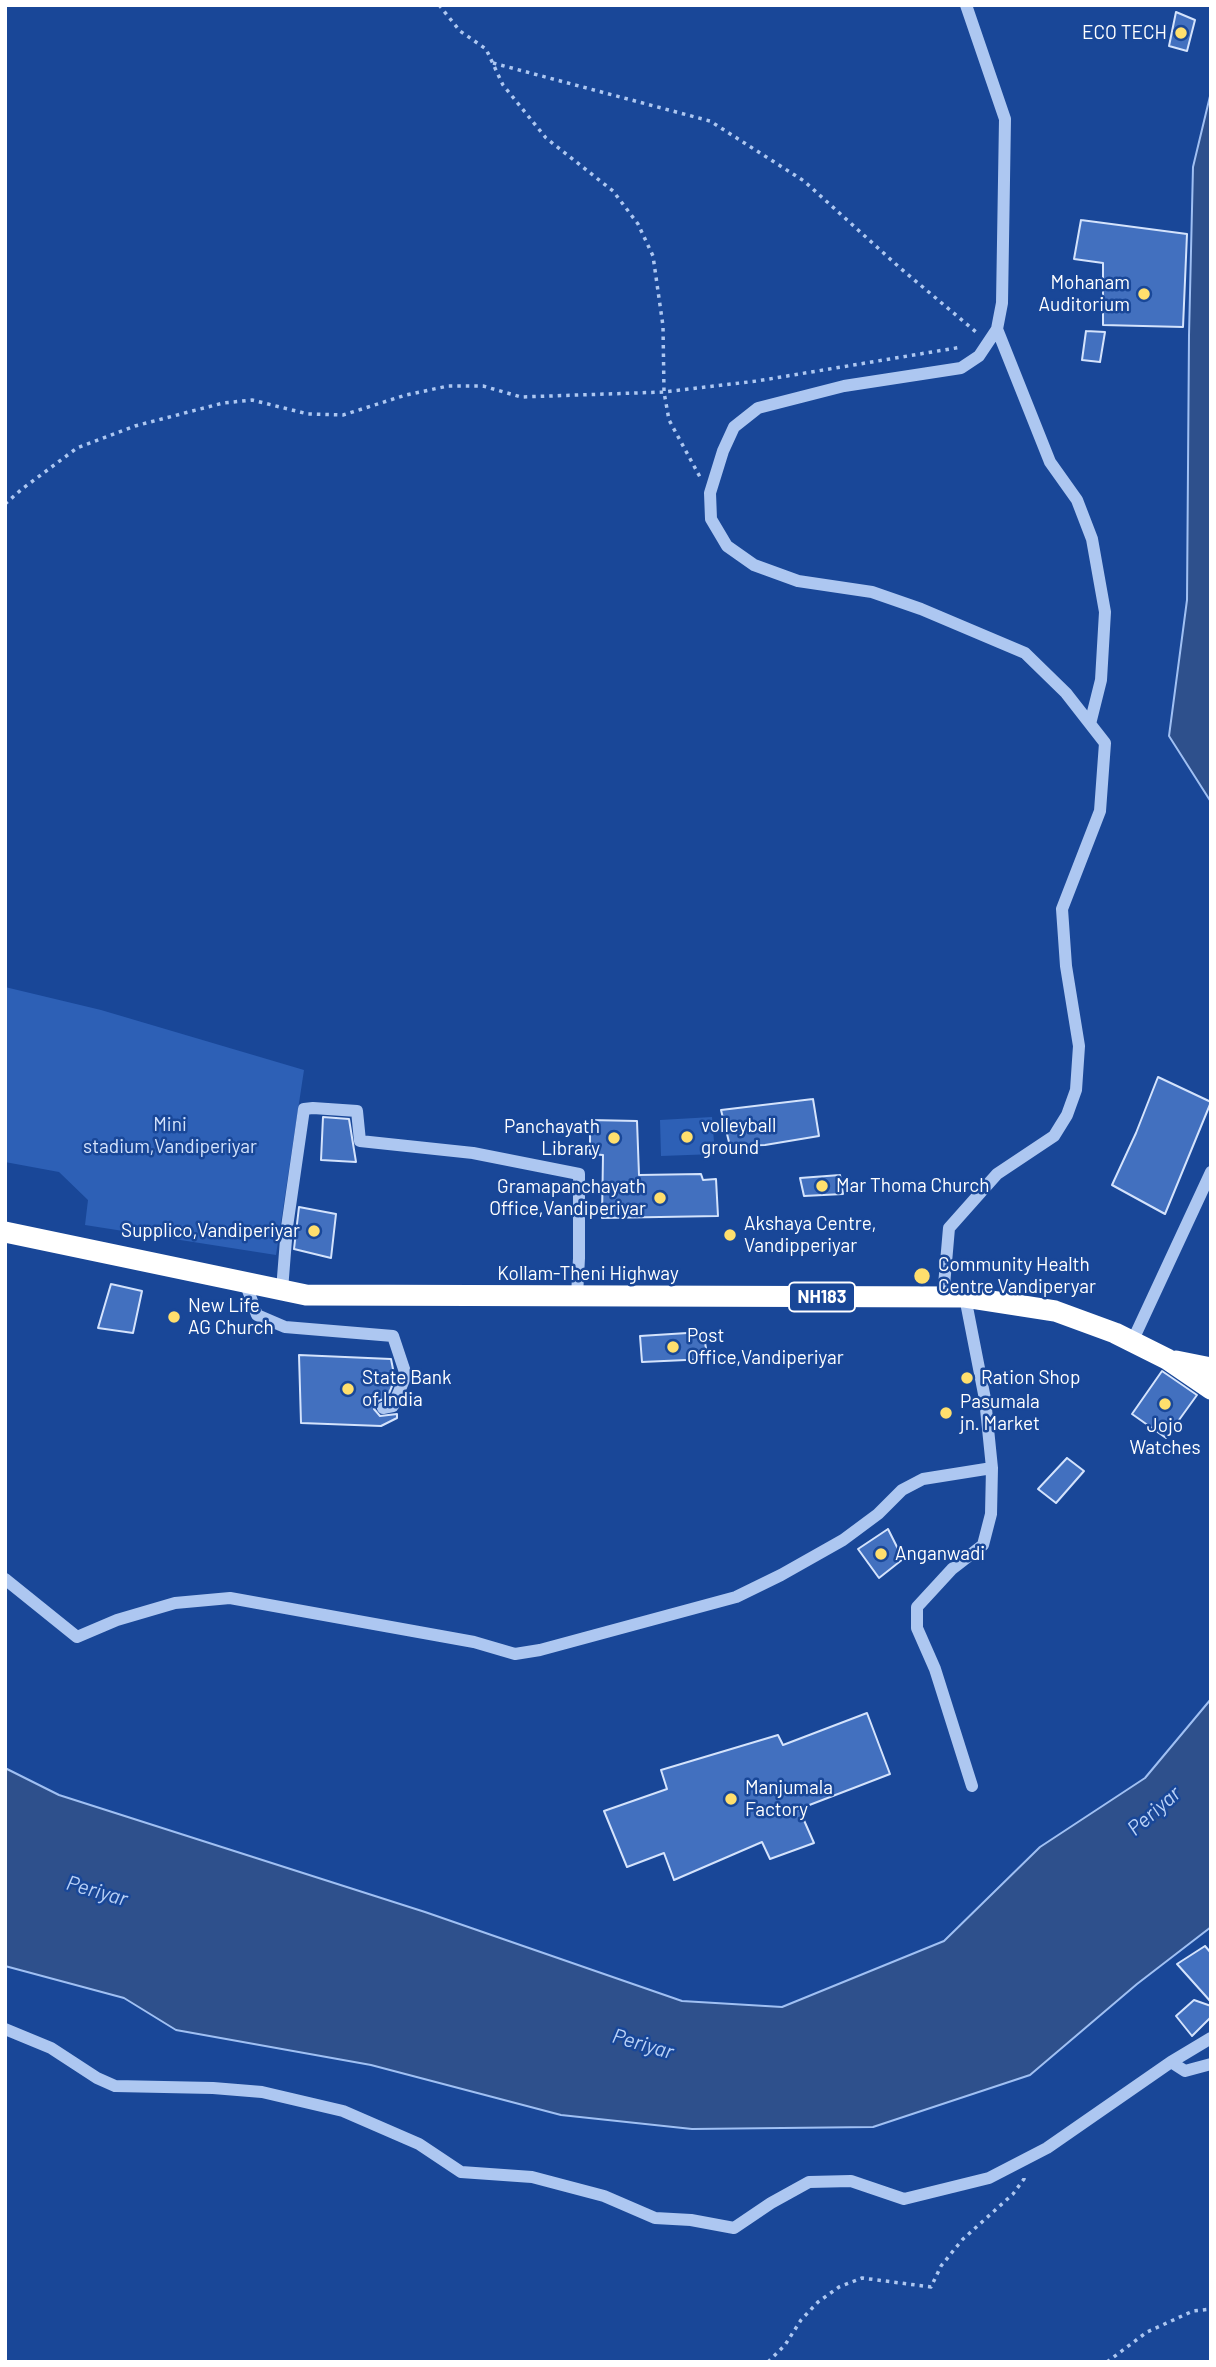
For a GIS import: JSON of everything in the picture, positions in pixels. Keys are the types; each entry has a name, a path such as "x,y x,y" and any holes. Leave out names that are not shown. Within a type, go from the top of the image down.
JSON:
{"highway":[{"name":"Kollam-Theni Highway","path":"5,1232 306,1295 577,1296 606,1293 699,1293 965,1297 1055,1311 1115,1333 1167,1359"},
{"name":"NH183","path":"1167,1359 1211,1368"},
{"path":"1167,1359 1211,1389"}],"street":[{"path":"943,1297 949,1228 996,1174 1054,1136 1067,1115 1076,1090 1079,1046 1066,966 1062,909 1100,811 1105,743 1066,693 1025,653 921,609 872,592 799,581 754,565 727,547 711,519 710,493 723,451 734,427 758,408 844,386 961,368 979,356 997,329 1002,303 1005,119 966,5"},
{"path":"997,329 1050,462 1077,500 1092,539 1105,612 1101,680 1090,724"},
{"path":"282,1290 287,1227 304,1109 313,1108 358,1111 360,1141 473,1153 579,1174 577,1296"},
{"path":"1132,1342 1211,1172"},
{"path":"245,1282 257,1315 285,1327 393,1336 406,1375 393,1406 383,1408"},
{"path":"965,1297 985,1399 992,1468 991,1514 983,1545 952,1569 917,1607 917,1628 935,1669 972,1786"},
{"path":"5,1580 77,1637 117,1620 175,1603 230,1598 474,1642 515,1654 540,1650 736,1597 843,1540 877,1514 902,1490 923,1479 992,1468"},
{"path":"5,2029 51,2048 97,2078 115,2086 262,2092 343,2111 419,2144 461,2172 532,2177 604,2196 655,2218 691,2220 734,2228 809,2182 851,2181 904,2199 989,2178 1046,2148 1171,2062 1211,2038"},
{"path":"1171,2062 1185,2071 1211,2064"}],"path":[{"path":"439,5 460,31 486,49 503,85 546,138 613,191 638,224 653,256 663,326 664,392 669,420 710,493"},
{"path":"493,63 710,121 804,181 989,343"},
{"path":"5,505 77,448 135,426 223,403 253,400 308,414 343,415 406,394 447,386 483,386 521,397 664,392 757,381 989,343"},
{"path":"768,2362 785,2345 801,2320 818,2302 839,2287 862,2278 931,2287 941,2266 962,2240 1013,2194 1024,2179 1024,2160"},
{"path":"1107,2362 1147,2333 1193,2311 1211,2309"}],"green space":[{"name":"Mini stadium,Vandiperiyar","path":"5,987 101,1010 304,1070 276,1255 85,1225 88,1200 59,1172 5,1162"},
{"name":"volleyball ground","path":"712,1117 715,1154 661,1156 660,1120"}],"water":[{"path":"1211,92 1211,802 1169,736 1187,600 1193,167"},
{"name":"Periyar","path":"1211,1699 1211,1927 1137,1984 1030,2075 873,2127 692,2129 561,2115 371,2065 176,2030 124,1998 5,1966 5,1768 59,1795 425,1912 682,2001 782,2007 944,1941 1040,1847 1145,1778"}],"building":[{"name":"ECO TECH","path":"1176,12 1195,20 1187,51 1169,46"},
{"name":"Mohanam Auditorium","path":"1081,220 1187,234 1183,327 1103,325 1103,263 1074,259"},
{"path":"1086,331 1105,332 1100,362 1082,360"},
{"path":"1158,1077 1211,1102 1165,1214 1112,1185"},
{"path":"813,1099 819,1136 765,1145 730,1146 721,1110"},
{"path":"323,1117 349,1119 356,1162 321,1160"},
{"name":"Gramapanchayath Office,Vandiperiyar","path":"590,1120 637,1121 639,1175 701,1174 703,1180 716,1179 718,1216 602,1218 603,1155 590,1154"},
{"name":"Mar Thoma Church","path":"840,1175 843,1194 804,1196 800,1178"},
{"name":"Supplico,Vandiperiyar","path":"299,1207 336,1214 331,1258 294,1249"},
{"path":"111,1284 142,1291 133,1333 98,1328"},
{"name":"Post Office,Vandiperiyar","path":"703,1332 708,1359 642,1362 640,1336"},
{"name":"State Bank of India","path":"299,1355 391,1359 395,1379 387,1398 378,1401 374,1409 380,1416 397,1414 397,1418 381,1426 301,1423"},
{"name":"Jojo Watches","path":"1162,1371 1197,1395 1166,1438 1132,1414"},
{"path":"1067,1458 1084,1471 1056,1503 1038,1489"},
{"name":"Anganwadi","path":"888,1529 903,1559 879,1578 858,1549"},
{"name":"Manjumala Factory","path":"867,1713 890,1774 799,1809 814,1843 770,1859 762,1842 674,1880 664,1853 627,1867 604,1811 667,1789 661,1770 778,1735 783,1745"},
{"path":"1205,1946 1211,1953 1211,2002 1177,1964"},
{"path":"1194,2000 1211,2006 1211,2017 1192,2036 1176,2016"}],"place":[{"name":"ECO TECH","path":"1181,33"},
{"name":"Mohanam Auditorium","path":"1144,294"},
{"name":"volleyball ground","path":"687,1137"},
{"name":"Panchayath Library","path":"614,1138"},
{"name":"Mar Thoma Church","path":"822,1186"},
{"name":"Gramapanchayath Office,Vandiperiyar","path":"660,1198"},
{"name":"Supplico,Vandiperiyar","path":"314,1231"},
{"name":"Akshaya Centre, Vandipperiyar","path":"730,1235"},
{"name":"Community Health Centre Vandiperyar","path":"922,1276"},
{"name":"New Life AG Church","path":"174,1317"},
{"name":"Post Office,Vandiperiyar","path":"673,1347"},
{"name":"Ration Shop","path":"967,1378"},
{"name":"State Bank of India","path":"348,1389"},
{"name":"Jojo Watches","path":"1165,1404"},
{"name":"Pasumala jn. Market","path":"946,1413"},
{"name":"Anganwadi","path":"881,1554"},
{"name":"Manjumala Factory","path":"731,1799"}]}
